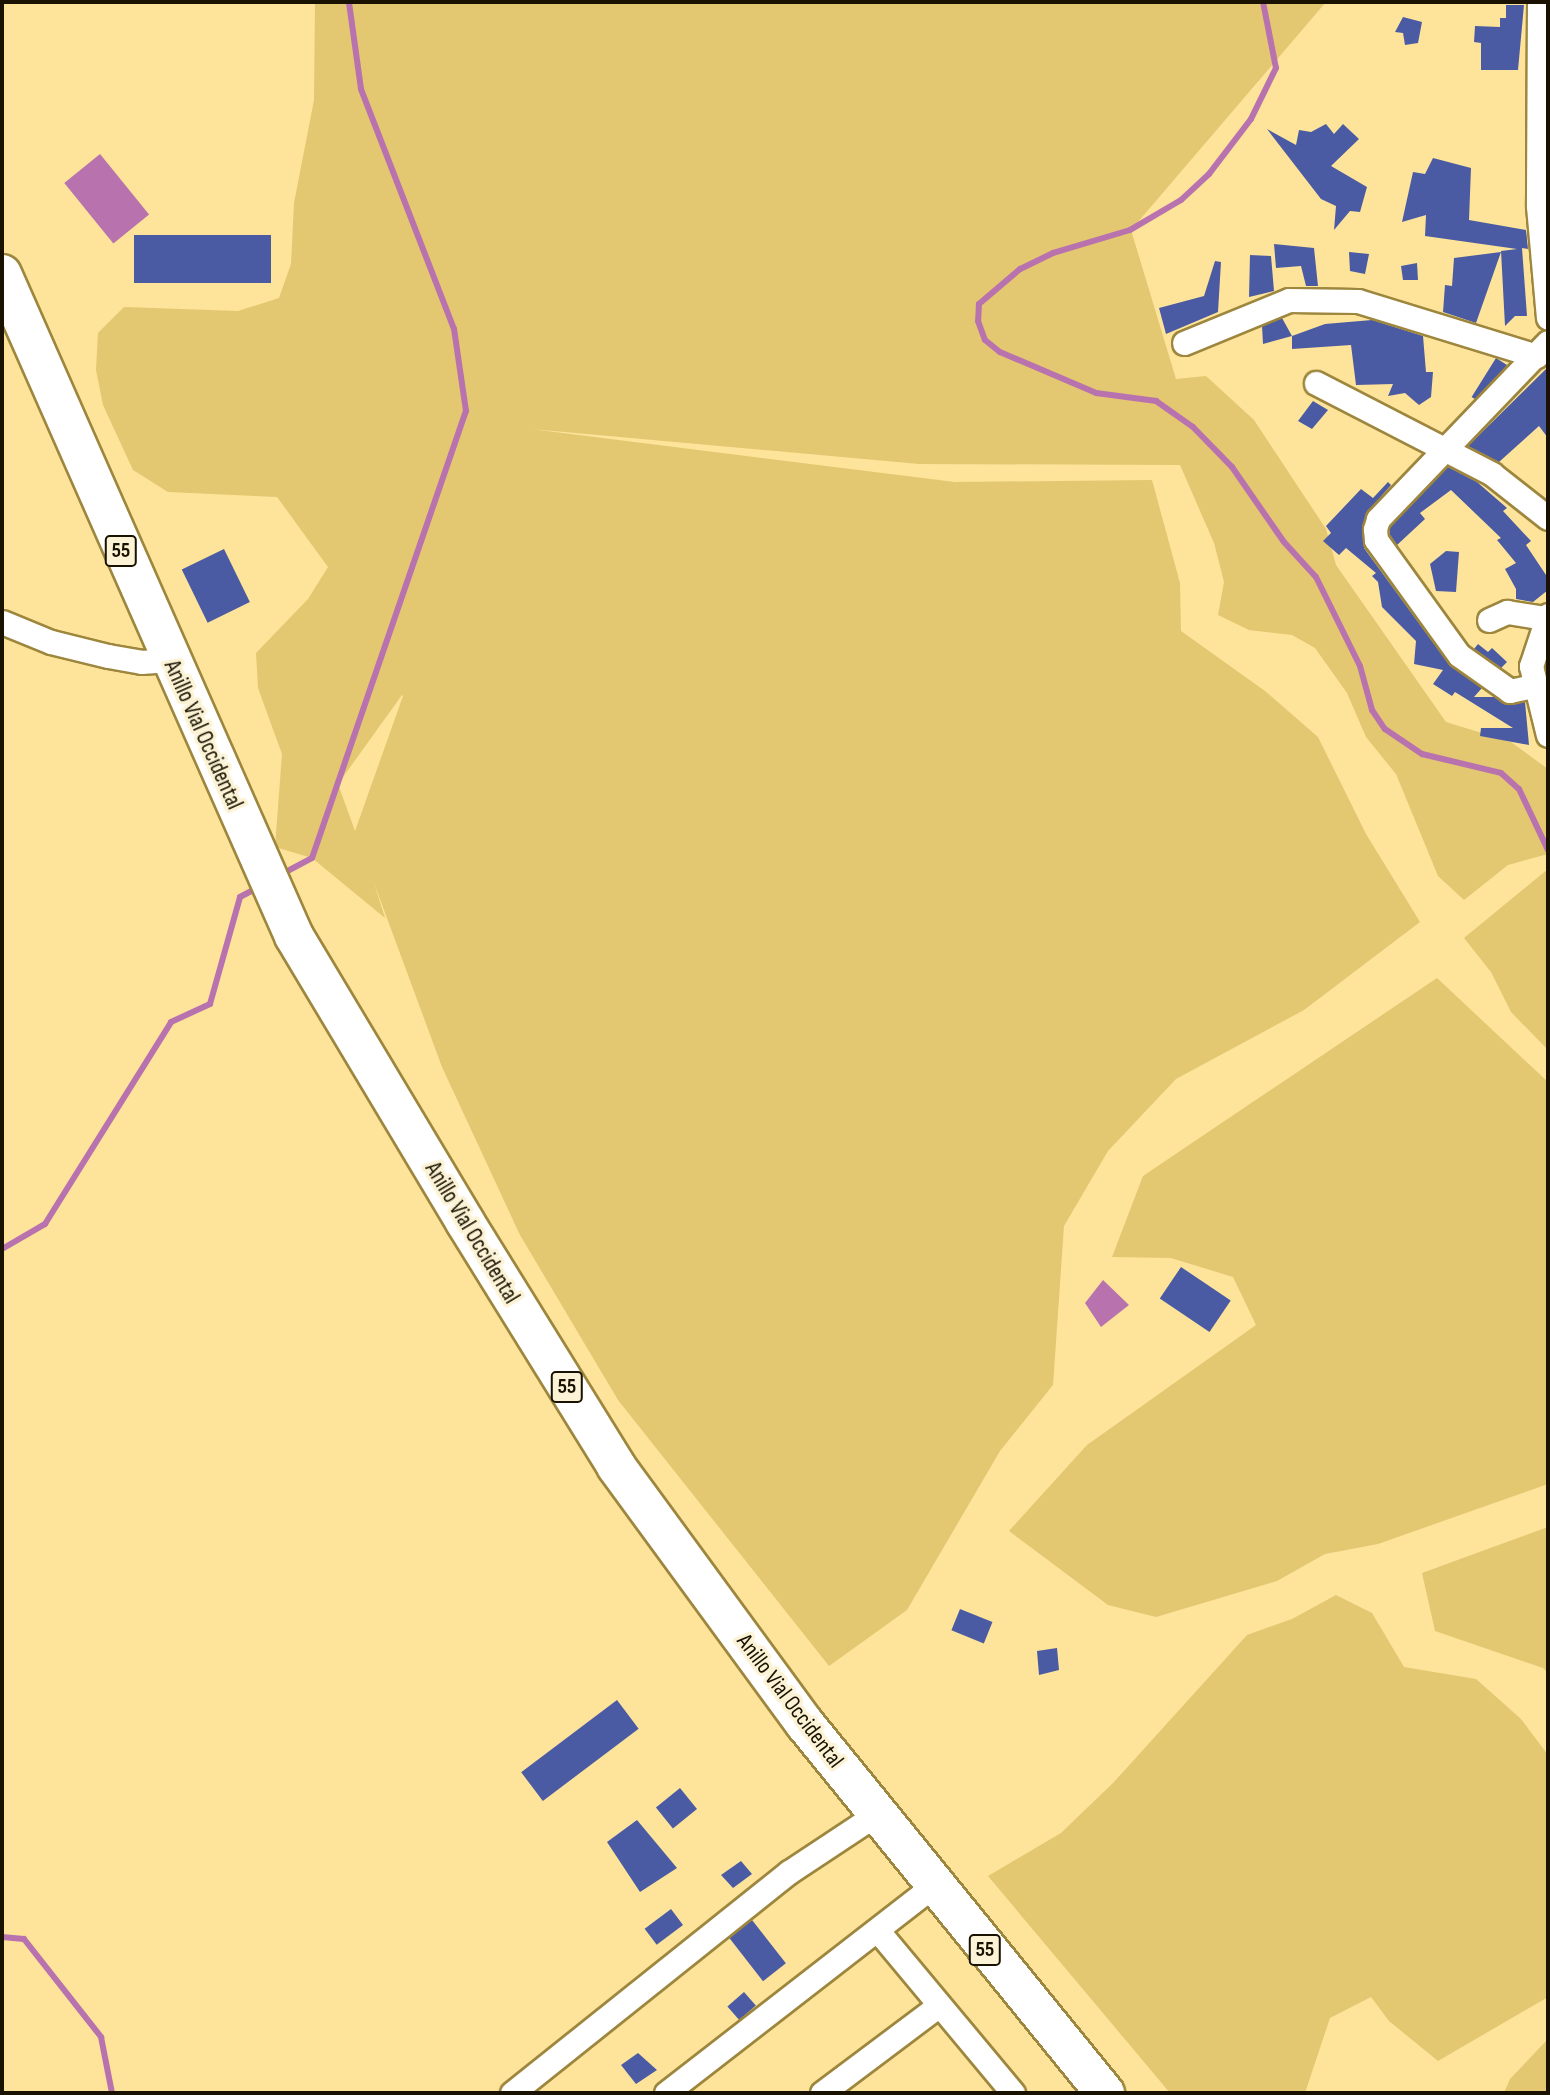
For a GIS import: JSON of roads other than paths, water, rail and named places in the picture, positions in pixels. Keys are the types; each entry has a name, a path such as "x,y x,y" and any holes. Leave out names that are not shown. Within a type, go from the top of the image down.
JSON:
{"highway":[{"name":"Anillo Vial Occidental","path":"2,274 294,936 616,1466 805,1724 878,1813 933,1886 1105,2093"}],"street":[{"path":"1539,2 1548,318"},
{"path":"1184,343 1289,300 1358,301 1543,349 1378,519 1376,540 1459,655 1493,683 1510,691 1533,686"},
{"path":"1316,383 1492,474 1548,518"},
{"path":"1489,620 1507,612 1547,617 1531,666 1533,686 1548,735"},
{"path":"2,622 51,642 108,656 141,662 170,660"},
{"path":"512,2093 789,1872 878,1813"},
{"path":"666,2093 933,1886"},
{"path":"878,1931 1013,2093"},
{"path":"822,2093 939,2005"}],"waterway":[{"path":"280,875 312,858 466,411 454,329 361,89 349,2"},
{"path":"1263,2 1276,68 1251,119 1209,174 1181,200 1130,230 1053,253 1020,269 979,304 978,321 985,340 1000,352 1096,393 1156,401 1193,427 1232,467 1284,542 1316,577 1360,666 1372,710 1385,729 1422,754 1501,773 1519,789 1548,850"},
{"path":"2,1249 45,1224 171,1022 210,1004 240,897 259,887"},
{"path":"2,1937 24,1939 101,2037 112,2093"}]}
